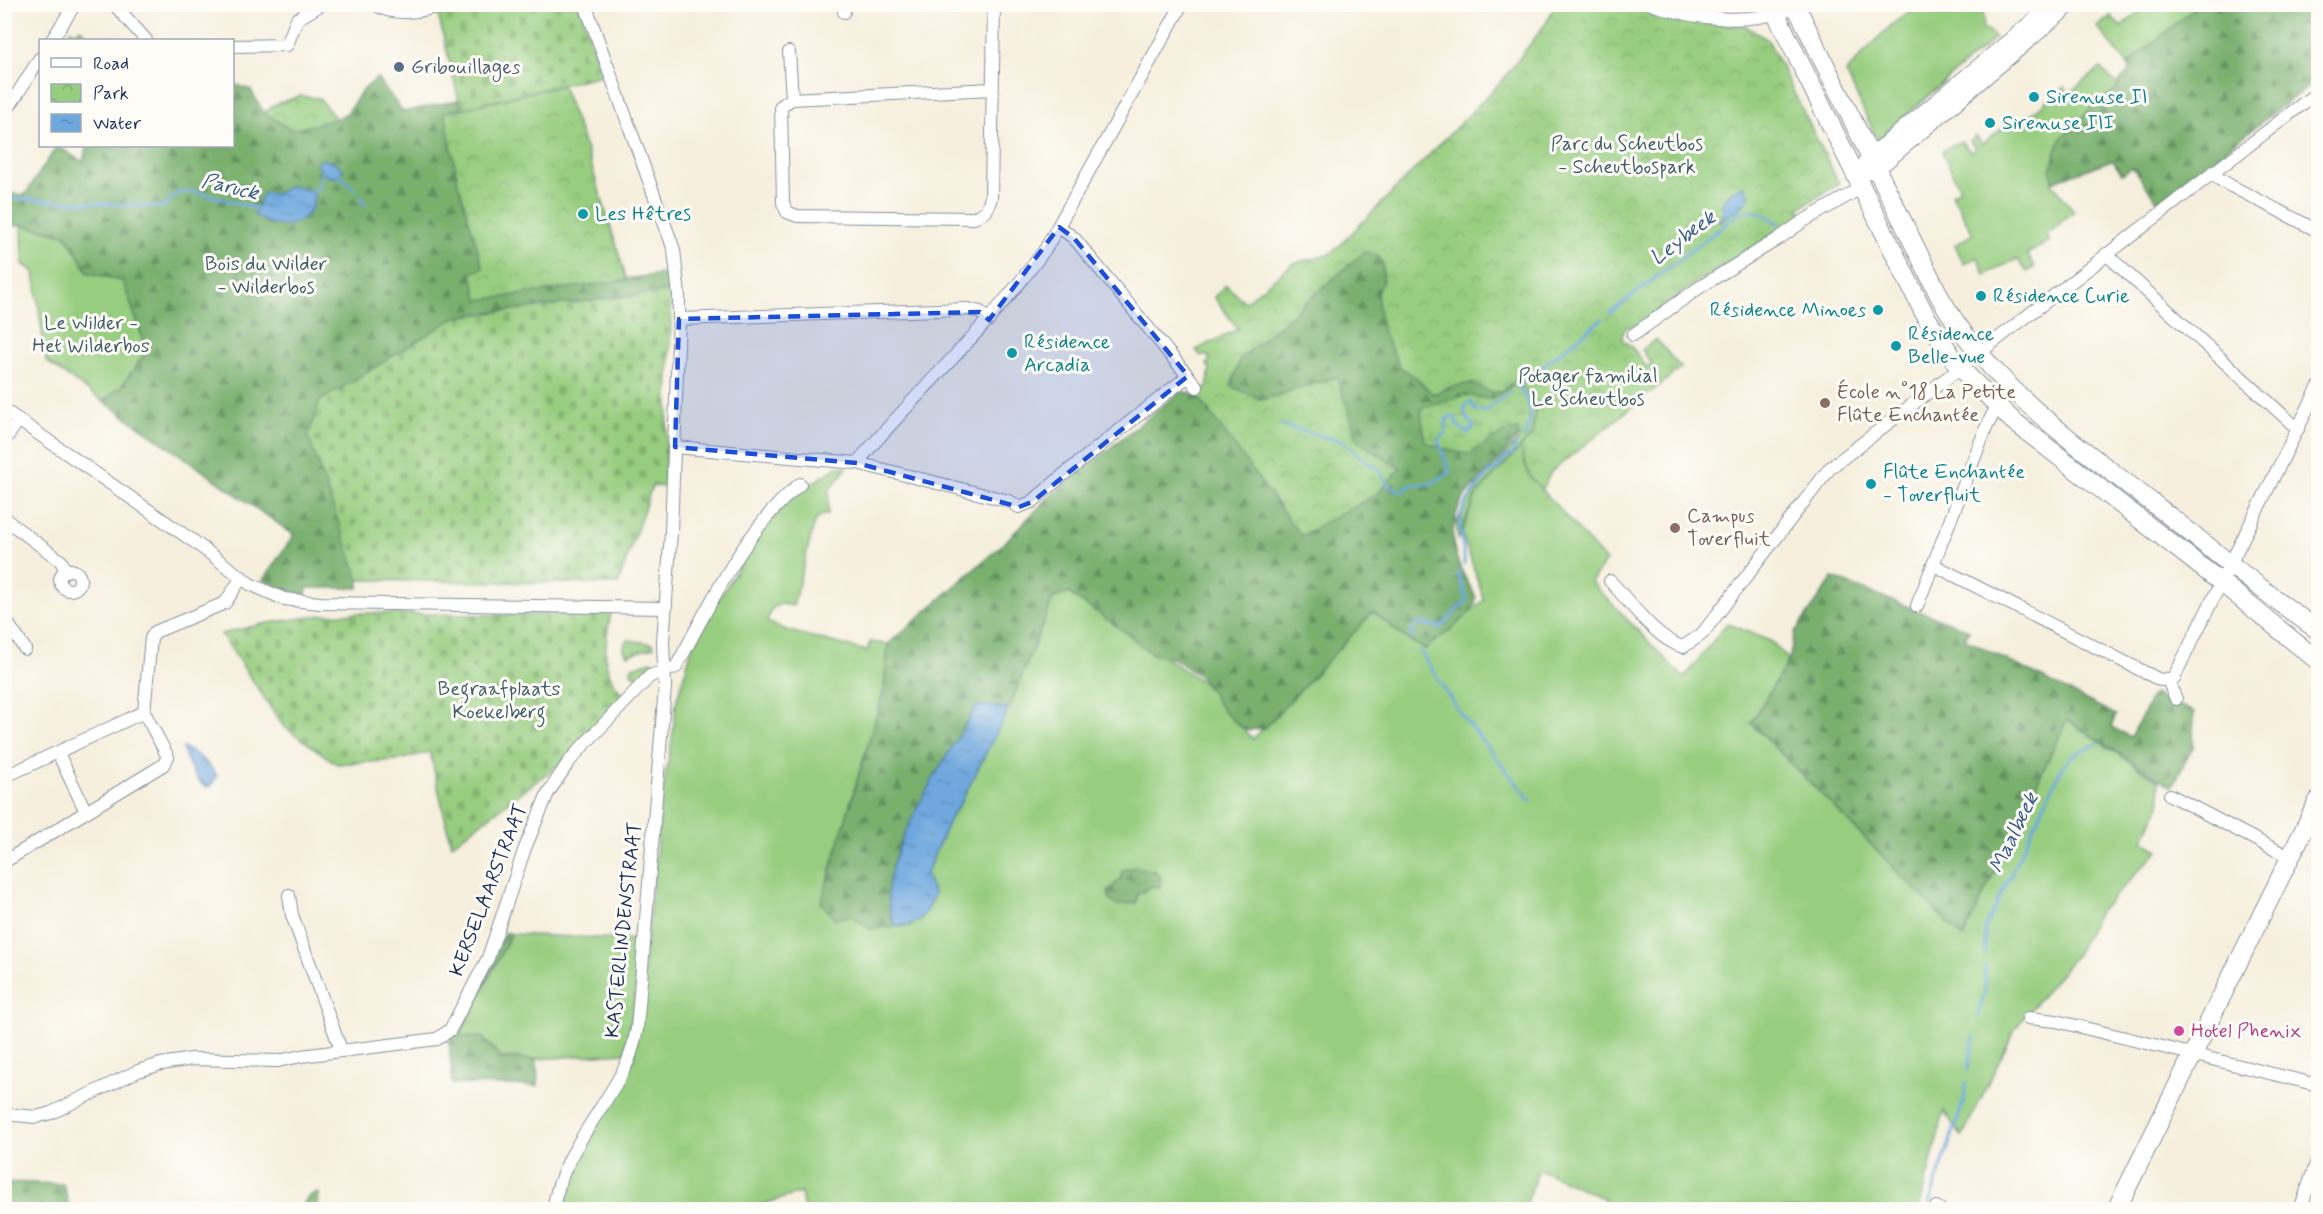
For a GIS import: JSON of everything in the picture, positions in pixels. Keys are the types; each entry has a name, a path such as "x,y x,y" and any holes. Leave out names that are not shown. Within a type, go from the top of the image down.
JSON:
{"main road":[{"path":"1798,5 1941,299 1977,353 2007,386 2047,421 2319,630"},
{"path":"1773,9 1926,317 1959,367 1996,406 2319,661"},
{"path":"2116,1209 2200,1054 2319,801"}],"street":[{"path":"53,39 75,4"},
{"path":"114,4 145,39"},
{"path":"234,46 286,45 297,19 322,4"},
{"path":"375,4 383,10 395,12 432,9 443,4"},
{"name":"KASTERLINDENSTRAAT","path":"553,1209 568,1159 610,1095 628,1062 637,1029 664,699 663,642 675,447 679,319 674,250 585,4"},
{"path":"992,89 792,99 781,106 783,203 787,212 797,216 974,218 986,211 991,198 994,4"},
{"path":"856,463 989,320 1020,283 1059,228 1182,4"},
{"path":"1651,4 1675,12 1718,19 1744,19 1773,9 1798,5"},
{"path":"1997,59 2054,4"},
{"path":"1633,335 1700,287 1778,239 1859,182 1874,162 1997,59 2071,4"},
{"path":"789,52 792,99"},
{"path":"4,115 39,60"},
{"path":"1610,581 1661,635 1683,647 1693,642 1702,634 1830,468 2319,92"},
{"path":"2213,172 2219,179 2231,186 2319,231"},
{"path":"1059,228 1074,238 1197,387"},
{"path":"2106,254 2298,429"},
{"path":"679,319 968,309 980,312 989,320"},
{"path":"675,447 856,463 1009,501 1019,507 1032,502 1188,376"},
{"path":"1917,606 1996,406 2007,386"},
{"path":"2176,699 2170,685 2319,388"},
{"path":"4,410 250,584 271,594 305,602 666,608"},
{"path":"4,441 19,420"},
{"name":"KERSELAARSTRAAT","path":"4,1114 36,1117 51,1113 138,1071 161,1064 192,1059 278,1061 341,1050 437,1039 450,1030 488,958 525,848 548,793 581,748 651,676 676,667 754,531 784,497 800,484"},
{"path":"4,516 61,561 66,571"},
{"path":"1934,565 2160,680 2175,678"},
{"path":"4,862 163,765 168,757 144,712 150,645 155,632 225,603 242,577"},
{"path":"4,618 25,649"},
{"path":"4,777 144,712"},
{"path":"57,753 86,812"},
{"path":"2170,795 2291,858"},
{"path":"289,896 292,915 341,1050"},
{"path":"2028,1018 2056,1021 2200,1054 2319,1085"},
{"path":"2300,1209 2319,1158"}],"highlighted area":[{"path":"1059,227 1074,238 1188,376 1032,502 1019,507 857,463 675,447 679,319 980,312 989,320"}],"green space":[{"path":"1933,4 1964,5 1982,10 1983,29 1988,30 1995,38 1877,140 1846,72 1896,21 1920,7"},
{"path":"454,5 579,5 602,75 461,109 438,14"},
{"name":"Parc du Scheutbos - Scheutbospark","path":"1555,5 1635,5 1705,23 1746,26 1768,40 1839,184 1799,208 1803,216 1694,284 1637,326 1625,329 1622,334 1623,341 1631,346 1647,367 1652,364 1642,350 1656,339 1681,368 1551,472 1542,490 1529,475 1520,448 1532,435 1536,403 1516,380 1500,392 1490,392 1471,383 1447,388 1433,394 1400,367 1382,330 1377,293 1383,282 1383,264 1378,255 1364,252 1240,359 1231,386 1262,400 1337,377 1358,441 1400,469 1377,494 1301,536 1197,395 1207,387 1210,369 1207,365 1210,359 1200,355 1196,350 1238,329 1214,297 1226,285 1245,302 1294,263 1328,255 1337,248 1502,81 1546,23"},
{"path":"2147,5 2198,5 2128,64 2097,27 2111,16 2121,27"},
{"path":"2198,5 2318,5 2318,79 2158,202 2132,167 2122,174 2112,160 2052,182 2050,170 2061,138 2074,128 2091,108 2118,88 2117,85 2129,71 2128,64"},
{"path":"80,28 89,39 73,39 68,34 71,30 76,33"},
{"path":"2101,68 2118,88 2091,108 2074,128 2061,138 2053,161 2052,183 2074,211 2046,236 2050,241 2027,254 2035,267 2027,272 2017,259 1985,275 1978,257 1964,264 1955,245 1973,234 1952,194 1960,189 1942,151 1961,141 1971,152 1976,148 1970,141 1976,136 1983,144 2013,119 2018,125 2064,87 2069,93"},
{"name":"Bois du Wilder - Wilderbos","path":"377,78 403,112 459,100 461,109 446,114 458,182 483,268 478,299 669,273 671,291 456,317 359,580 359,588 307,588 306,595 289,591 263,580 294,535 103,401 121,387 147,351 123,281 88,272 66,235 22,225 5,227 4,193 25,195 56,147 83,162 86,147 234,147 234,84 251,90 264,113 336,119 347,113 362,91"},
{"path":"562,85 585,145 627,280 478,300 471,273 483,268 458,182 445,113"},
{"path":"300,96 319,98 336,119 292,130 264,113 276,104"},
{"name":"Le Wilder - Het Wilderbos","path":"22,225 66,235 88,272 123,281 147,351 121,387 103,401 46,361 34,272 23,264"},
{"path":"1364,252 1378,255 1383,263 1383,282 1377,293 1382,330 1400,367 1433,394 1468,383 1500,392 1511,384 1521,397 1520,432 1466,494 1454,521 1454,547 1457,559 1476,597 1470,611 1425,649 1405,638 1373,612 1265,728 1249,730 1241,727 1223,711 1202,678 1175,659 1150,653 1132,637 1069,593 1053,598 1009,708 977,706 904,836 892,866 891,917 895,926 870,929 851,916 836,919 821,903 884,689 888,644 1003,544 1050,496 1181,391 1197,395 1301,535 1400,468 1358,441 1337,377 1262,400 1231,386 1240,359"},
{"path":"672,291 665,487 652,486 618,584 359,580 308,436 320,401 456,317"},
{"path":"1527,375 1525,390 1536,403 1532,435 1476,495 1458,539 1456,523 1475,487 1519,439 1518,430 1503,432 1470,454 1451,451 1425,442 1421,409 1466,395 1492,400"},
{"path":"1520,448 1529,475 1606,561 1591,582 1684,678 1727,623 1772,642 1789,660 1751,723 1963,937 2067,720 2159,781 2160,805 2143,841 2159,850 2099,912 2075,956 2016,1027 1962,1137 1944,1111 1919,1209 1603,1209 1601,1208 1605,1199 1539,1169 1524,1210 804,1210 801,1193 746,1209 560,1210 565,1190 582,1151 634,1060 663,788 676,703 692,648 710,613 762,529 796,494 838,466 847,468 829,490 828,515 822,515 815,521 793,606 781,604 772,608 767,622 789,631 867,651 870,642 888,644 884,689 851,916 870,928 909,926 920,920 934,895 926,874 950,818 961,802 1009,708 1053,598 1068,593 1204,683 1253,739 1373,611 1405,638 1425,649 1484,600 1462,533 1476,495"},
{"path":"1833,578 1969,630 1965,639 2116,715 2111,727 2131,737 2153,694 2194,712 2193,747 2172,787 2067,720 1963,938 1751,723 1789,660 1795,632"},
{"name":"Begraafplaats Koekelberg","path":"611,612 606,646 607,667 616,687 625,696 561,763 451,845 430,752 399,760 337,764 283,726 221,634 262,624 323,615"},
{"path":"629,640 653,644 654,647 627,655 624,649 625,642"},
{"path":"651,661 655,663 646,674 637,677 631,673 632,667"},
{"path":"1136,867 1155,871 1161,878 1160,887 1152,886 1137,895 1136,903 1117,905 1111,901 1109,890 1122,878 1122,870"},
{"path":"505,932 511,934 460,1036 482,1037 502,1058 537,1059 538,1086 452,1084 449,1038"},
{"path":"511,934 639,940 634,1007 625,1053 537,1059 502,1058 482,1037 460,1036"},
{"path":"4,1182 63,1184 70,1209 5,1209"},
{"path":"319,1193 318,1209 300,1209 309,1196"}],"water":[{"path":"322,159 336,163 343,169 340,175 333,178 321,173 317,163"},
{"path":"290,186 314,191 312,207 302,219 289,225 280,225 267,223 254,215 263,193 276,194"},
{"path":"1744,186 1749,196 1744,205 1720,221 1725,198"},
{"path":"977,706 1009,708 961,802 950,818 926,874 934,895 927,909 916,922 895,926 888,894 890,874 898,850 922,798"},
{"path":"182,749 202,759 217,776 211,786 206,787 195,776"}],"waterway":[{"name":"Paruck","path":"313,192 318,188 322,172"},
{"name":"Paruck","path":"339,175 355,190"},
{"name":"Paruck","path":"4,198 164,207 177,193 197,192 258,209"},
{"name":"Paruck","path":"361,197 365,205"},
{"name":"Leybeek","path":"1610,313 1740,213 1745,211 1761,213 1779,224"},
{"name":"Leybeek","path":"1517,387 1602,319"},
{"name":"Leybeek","path":"1517,386 1525,397 1530,417 1524,437"},
{"name":"Leybeek","path":"1281,425 1344,442 1372,466 1376,466 1388,485 1402,492 1410,485 1431,484 1450,472 1438,440 1446,432 1446,419 1453,416 1459,427 1468,433 1474,426 1466,417 1464,407 1470,402 1476,411 1485,412 1510,392"},
{"name":"Leybeek","path":"1464,564 1460,527 1462,511 1475,489 1491,471 1495,471 1507,456 1512,455 1516,445"},
{"path":"1413,638 1410,634 1417,624 1440,628 1467,600 1458,573"},
{"path":"1420,651 1460,713 1531,801"},
{"name":"Maalbeek","path":"1985,954 1985,928 2062,768 2073,755 2097,744"},
{"name":"Maalbeek","path":"1977,1017 1985,991 1985,966"},
{"path":"1968,1070 1974,1036"},
{"path":"1927,1210 1964,1100 1966,1083"}],"place":[{"name":"Gribouillages","path":"399,67"},
{"name":"Sirenuse II","path":"2034,97"},
{"name":"Sirenuse III","path":"1990,123"},
{"name":"Les Hêtres","path":"583,214"},
{"name":"Résidence Curie","path":"1981,296"},
{"name":"Résidence Minoes","path":"1878,310"},
{"name":"Résidence Belle-vue","path":"1896,346"},
{"name":"Résidence Arcadia","path":"1012,353"},
{"name":"École n°18 La Petite Flûte Enchantée","path":"1825,403"},
{"name":"Flûte Enchantée - Toverfluit","path":"1871,484"},
{"name":"Campus Toverfluit","path":"1675,528"},
{"name":"Hotel Phenix","path":"2179,1031"}],"park label":[{"name":"Potager familial Le Scheutbos","path":"1588,388"}]}
